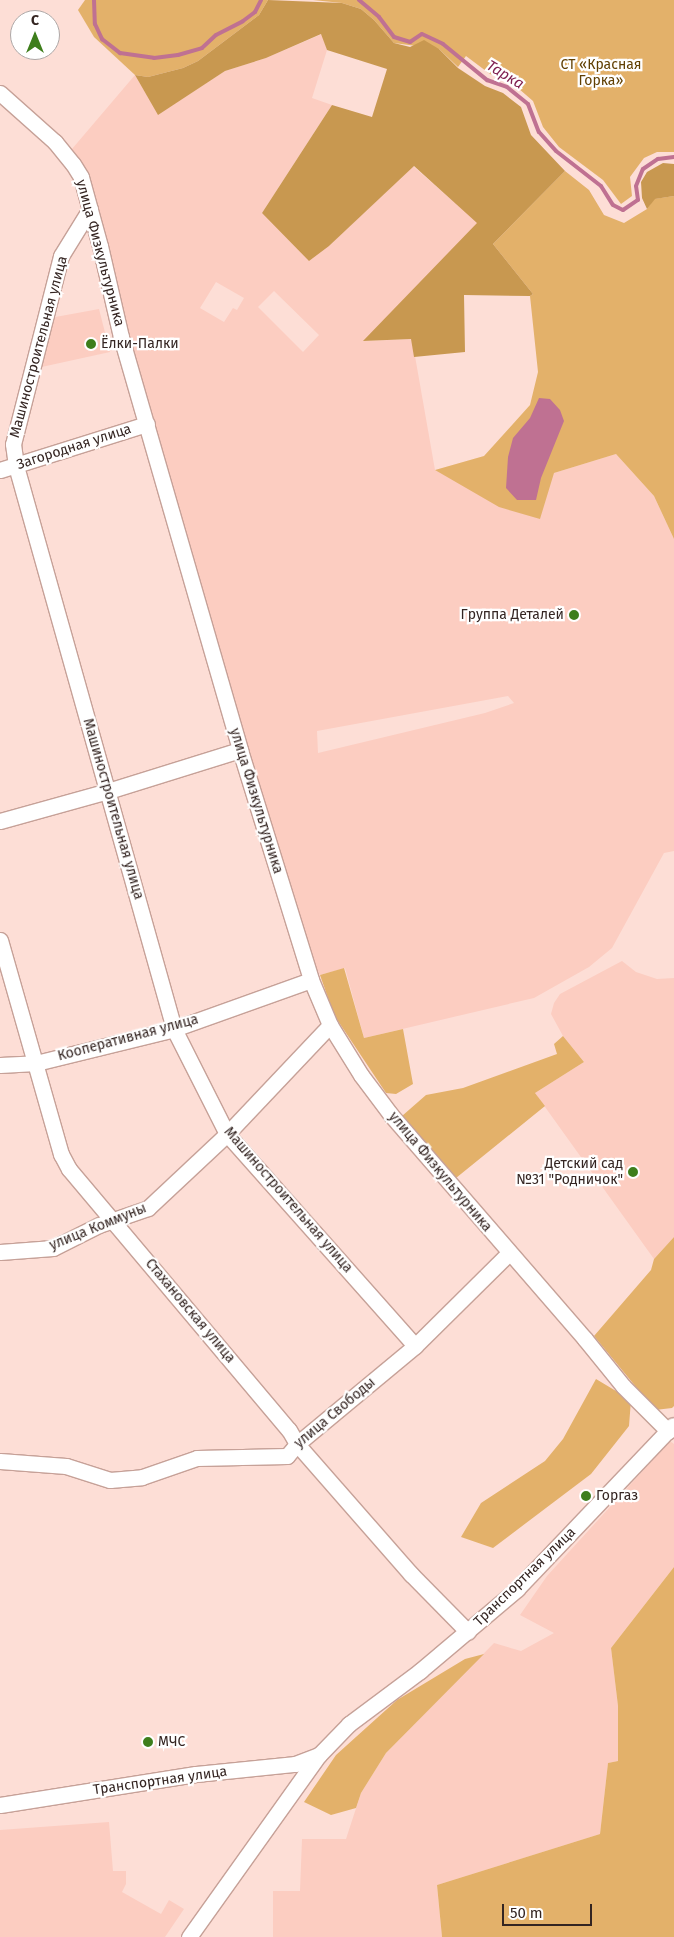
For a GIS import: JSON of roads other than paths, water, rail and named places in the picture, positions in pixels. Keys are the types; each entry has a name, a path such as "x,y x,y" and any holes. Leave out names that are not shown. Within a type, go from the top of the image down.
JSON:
{"street":[{"name":"улица Физкультурника","path":"0,93 55,142 74,164 81,177 121,337 148,424 240,750 311,980 330,1025 361,1075 391,1115 585,1339 622,1386 671,1427"},
{"name":"Машиностроительная улица","path":"90,209 61,256 13,444 16,466 174,1028 227,1134 415,1346"},
{"name":"Загородная улица","path":"0,470 148,424"},
{"path":"0,821 108,791 240,750"},
{"name":"Стахановская улица","path":"0,940 61,1154 69,1169 115,1221 289,1430 296,1444 411,1574 468,1632"},
{"name":"Кооперативная улица","path":"0,1065 36,1063 174,1028 311,980"},
{"name":"улица Коммуны","path":"0,1252 53,1248 99,1225 148,1208 227,1134 330,1025"},
{"name":"улица Свободы","path":"0,1461 66,1466 110,1480 142,1477 197,1458 286,1456 296,1444 415,1346 508,1252"},
{"name":"Транспортная улица","path":"190,1937 319,1755 349,1724 468,1632 517,1589 671,1427"},
{"name":"Транспортная улица","path":"0,1805 190,1774 296,1764 319,1755"}],"waterway":[{"name":"Тарка","path":"94,0 95,24 102,39 120,53 154,58 178,55 202,48 216,35 243,21 255,12 261,0"},
{"name":"Тарка","path":"359,0 379,17 394,37 410,42 422,34 443,44 487,80 507,87 528,104 539,132 556,151 601,186 613,205 623,210 638,200 636,186 643,169 658,159 674,157"}],"place":[{"name":"Ёлки-Палки","path":"91,344"},
{"name":"Группа Деталей","path":"574,615"},
{"name":"Детский сад №31 \"Родничок\"","path":"633,1172"},
{"name":"Горгаз","path":"586,1496"},
{"name":"МЧС","path":"148,1742"}],"park label":[{"name":"СТ «Красная Горка»","path":"601,74"}]}
